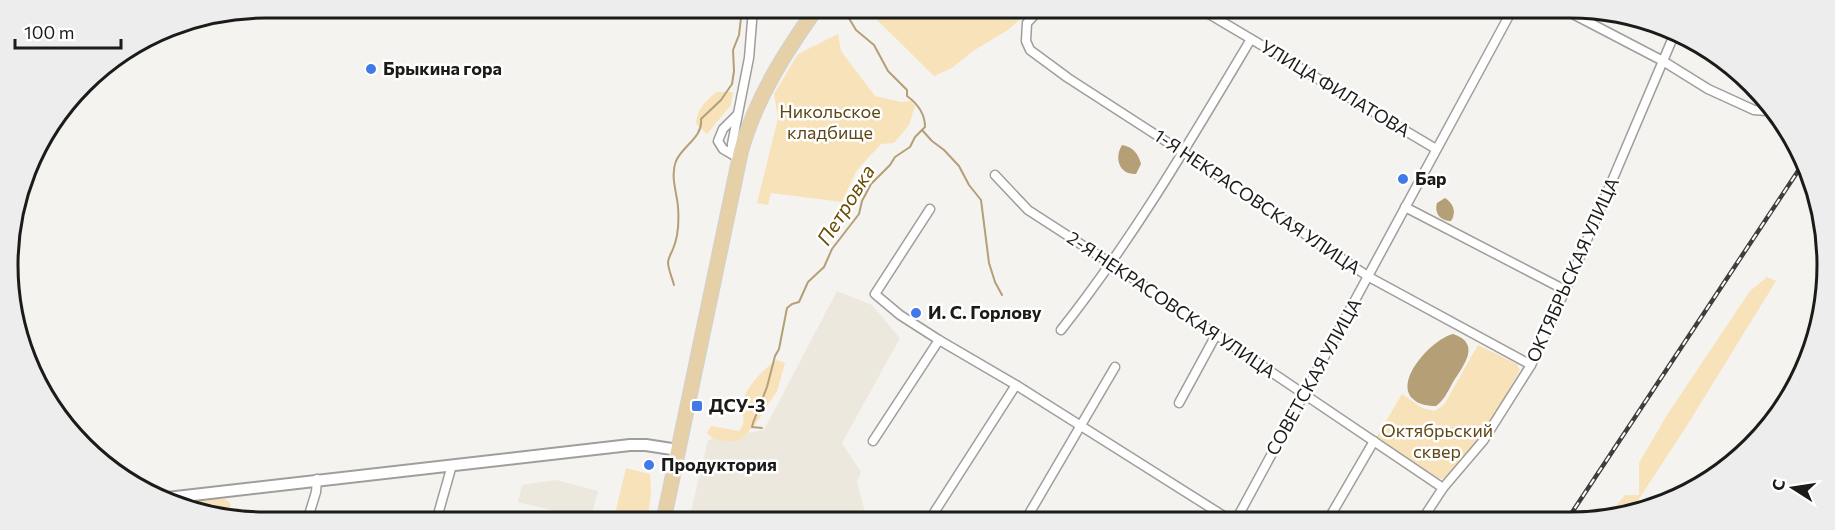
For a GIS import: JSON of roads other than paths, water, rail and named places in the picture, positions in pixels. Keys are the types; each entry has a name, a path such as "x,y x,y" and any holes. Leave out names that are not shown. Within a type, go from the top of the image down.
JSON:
{"main road":[{"path":"665,512 736,156 771,78 810,18"}],"street":[{"path":"738,115 723,129 719,138 720,147 736,156 738,115 752,18"},
{"name":"1-Я НЕКРАСОВСКАЯ УЛИЦА","path":"1032,18 1027,23 1026,41 1030,50 1068,78 1369,277 1531,365"},
{"name":"УЛИЦА ФИЛАТОВА","path":"1216,18 1436,149"},
{"name":"СОВЕТСКАЯ УЛИЦА","path":"1240,512 1508,18"},
{"path":"1582,19 1664,61 1708,89 1754,110 1763,111"},
{"path":"1061,330 1091,292 1184,153 1251,39"},
{"name":"ОКТЯБРЬСКАЯ УЛИЦА","path":"1427,512 1443,488 1483,441 1531,365 1672,40"},
{"name":"2-Я НЕКРАСОВСКАЯ УЛИЦА","path":"995,175 1028,210 1443,488"},
{"path":"1405,207 1565,290"},
{"path":"930,209 875,294 900,315 939,340 1081,425 1217,512"},
{"path":"1179,403 1216,335"},
{"path":"873,441 939,340"},
{"path":"1030,512 1115,367"},
{"path":"934,512 1016,385"},
{"path":"1333,512 1374,441"},
{"path":"186,499 317,479 630,445 678,450"},
{"path":"439,512 452,465"},
{"path":"310,512 317,479"}],"waterway":[{"path":"674,285 668,262 676,239 678,223 674,167 679,155 699,131 701,119 721,100 732,84 733,50 739,35 741,18"},
{"name":"Петровка","path":"762,428 752,427 779,349 787,308 799,302 808,282 824,267 832,249 859,214 862,201 871,184 895,157 910,147 915,137 925,127 922,114 918,106 907,96 907,90 888,71 874,45 856,30 849,18"},
{"path":"922,130 959,166 969,185 981,200 989,263 1002,295"}],"railway":[{"path":"1572,512 1798,171"}],"place":[{"name":"Брыкина гора","path":"371,69"},
{"name":"Бар","path":"1403,179"},
{"name":"И. С. Горлову","path":"916,313"},
{"name":"ДСУ-3","path":"697,406"},
{"name":"Продуктория","path":"649,465"}],"park label":[{"name":"Никольское кладбище","path":"830,122"},
{"name":"Октябрьский сквер","path":"1437,441"}]}
